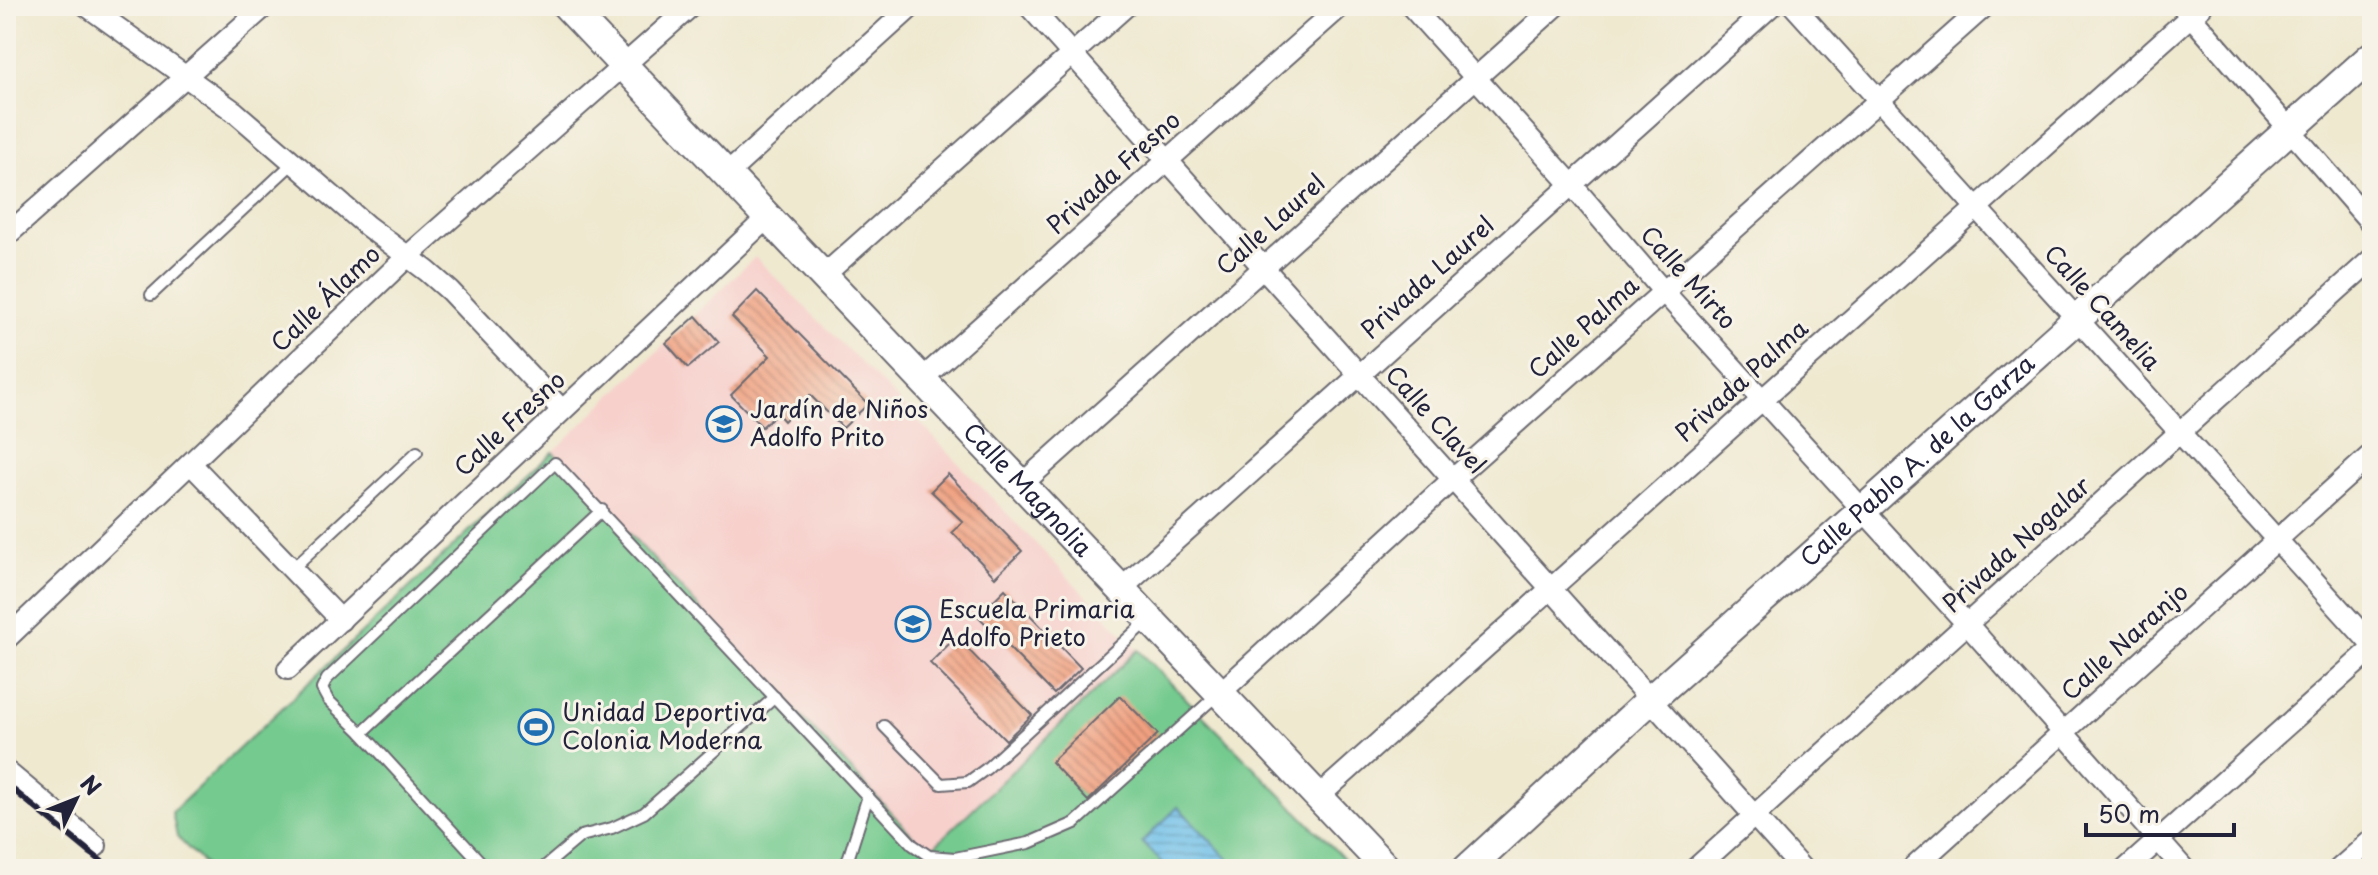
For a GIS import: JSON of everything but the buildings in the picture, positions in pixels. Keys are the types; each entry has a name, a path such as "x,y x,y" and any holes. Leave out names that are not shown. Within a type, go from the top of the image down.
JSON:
{"street":[{"path":"87,6 235,112 367,226 450,291 562,410"},
{"path":"6,236 265,6"},
{"name":"Calle Magnolia","path":"567,6 1387,869"},
{"name":"Calle Álamo","path":"6,639 408,256 691,6"},
{"path":"727,174 912,6"},
{"name":"Calle Clavel","path":"1029,6 1802,869"},
{"path":"823,276 1126,6"},
{"name":"Privada Fresno","path":"922,379 1341,6"},
{"name":"Calle Mirto","path":"1411,6 2184,869"},
{"name":"Calle Laurel","path":"1022,484 1556,6"},
{"name":"Privada Laurel","path":"1121,589 1771,6"},
{"name":"Calle Camelia","path":"1794,6 2372,647"},
{"name":"Calle Palma","path":"1220,693 1453,479 1985,6"},
{"path":"2192,9 2289,130 2372,224"},
{"name":"Privada Palma","path":"1318,797 2192,9"},
{"name":"Calle Pablo A. de la Garza","path":"1467,869 1862,509 2372,56"},
{"name":"Calle Fresno","path":"288,669 768,217"},
{"name":"Privada Nogalar","path":"1695,869 2372,259"},
{"name":"Calle Naranjo","path":"1912,869 2372,454"},
{"path":"192,465 341,620"},
{"path":"2126,869 2372,647"},
{"path":"6,771 96,846"},
{"path":"2339,869 2372,840"}],"lane":[{"path":"151,295 294,162"},
{"path":"292,569 417,452"},
{"path":"487,869 328,700 322,689 327,679 555,463 913,845 929,856 955,858 1029,843 1075,823 1220,693"},
{"path":"362,733 602,510"},
{"path":"884,726 941,784 968,782 1149,619"},
{"path":"542,869 581,836 612,828 644,813 775,697"},
{"path":"845,869 868,796"}],"shaded area":[{"name":"Escuela Primaria Adolfo Prieto","path":"755,257 894,396 1138,650 928,853 553,452"}],"green space":[{"name":"Unidad Deportiva Colonia Moderna","path":"553,452 928,852 1138,650 1354,869 209,869 177,837 172,812"}],"water":[{"path":"1178,807 1234,865 1230,869 1168,869 1142,842"}],"railway":[{"path":"6,784 111,869"}],"place":[{"name":"Jardín de Niños Adolfo Prito","path":"724,424"},
{"name":"Escuela Primaria Adolfo Prieto","path":"913,624"},
{"name":"Unidad Deportiva Colonia Moderna","path":"536,727"}]}
